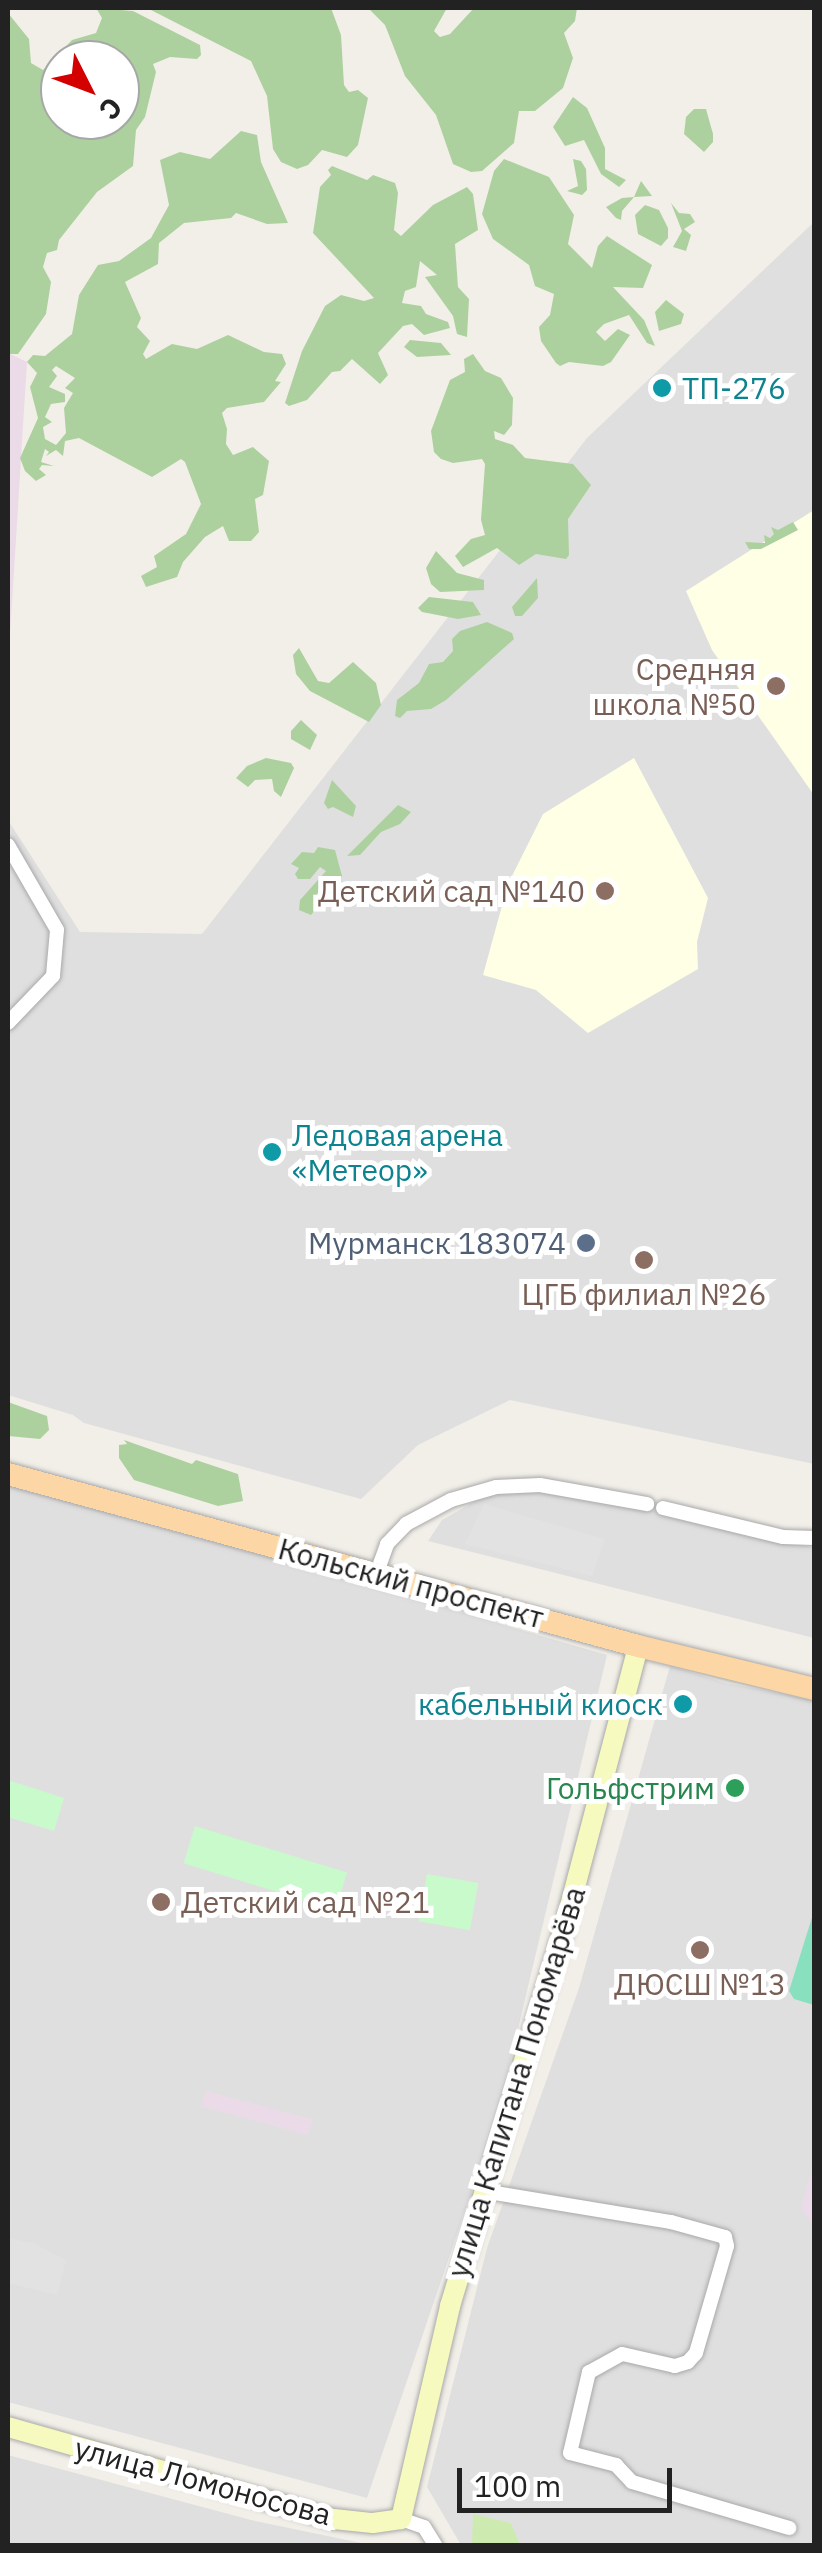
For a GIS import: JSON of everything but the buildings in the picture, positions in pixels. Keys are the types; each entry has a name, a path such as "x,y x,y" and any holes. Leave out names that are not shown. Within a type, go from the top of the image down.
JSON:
{"main road":[{"name":"Кольский проспект","path":"8,1474 638,1646 814,1689"}],"street":[{"path":"8,844 57,930 52,976 8,1023"},
{"path":"377,1572 387,1544 406,1524 451,1500 496,1487 540,1485 647,1504"},
{"path":"663,1508 783,1537 814,1538"},
{"name":"улица Капитана Пономарёва","path":"401,2519 450,2306 564,1929 638,1646"},
{"path":"483,2191 671,2222 725,2238 727,2246 696,2353 688,2362 675,2366 622,2354 589,2372 570,2453 616,2465 632,2482 788,2528"},
{"name":"улица Ломоносова","path":"8,2426 334,2519 373,2523 401,2519"},
{"path":"401,2519 424,2526 436,2546"}],"shaded area":[{"path":"814,222 814,1464 510,1400 418,1445 361,1499 84,1423 73,1415 8,1395 8,820 80,932 202,934 587,438"},
{"path":"8,353 27,362 8,667"},
{"name":"Средняя школа №50","path":"814,510 814,795 712,650 686,591"},
{"name":"Детский сад №140","path":"634,758 708,898 697,942 698,969 588,1033 536,990 483,975 508,884 543,814"},
{"path":"8,1484 607,1655 497,2117 367,2498 8,2402"},
{"path":"558,1487 814,1548 814,1638 428,1541 442,1520 479,1499 508,1490"},
{"path":"484,1504 605,1539 592,1576 465,1544"},
{"path":"670,1666 726,1683 814,1700 814,2545 461,2545 427,2487 487,2248 579,1988"},
{"path":"206,2091 312,2119 308,2135 202,2106"},
{"path":"814,2162 814,2227 801,2208"},
{"path":"8,2238 33,2243 66,2260 57,2295 8,2283"},
{"path":"8,2455 251,2520 371,2545 8,2545"}],"green space":[{"path":"96,8 133,11 200,45 201,55 197,59 170,57 153,64 156,72 140,124 140,40 72,40 96,33 102,18"},
{"path":"147,8 331,8 341,35 344,85 349,92 358,90 368,98 358,145 347,157 322,150 308,165 297,169 281,162 273,149 267,96 251,61"},
{"path":"368,8 447,8 434,31 440,37 450,34 474,8 577,8 575,21 564,33 573,58 563,88 535,111 519,111 514,143 482,171 471,172 453,164 436,115 405,76 385,25"},
{"path":"8,13 29,39 31,63 40,68 40,140 135,140 133,166 97,192 59,240 57,250 47,253 43,267 51,282 46,314 18,354 10,354"},
{"path":"573,97 587,108 605,148 605,169 626,180 619,187 601,174 584,140 565,146 553,127"},
{"path":"694,109 706,109 713,134 713,142 704,152 684,134 686,117"},
{"path":"241,131 257,135 261,162 288,223 267,224 236,213 231,218 184,223 159,243 158,264 125,282 141,318 137,327 150,341 143,354 146,359 172,344 197,349 228,335 264,352 282,354 286,364 275,381 281,382 264,402 227,408 222,413 226,444 233,455 253,447 269,461 263,495 255,499 259,532 251,541 229,541 223,526 205,537 183,562 177,577 146,587 141,576 157,567 154,556 186,534 201,504 185,462 181,459 152,477 79,438 65,441 63,456 56,450 46,456 49,452 45,449 41,462 54,466 42,465 39,469 46,475 36,481 25,471 20,458 38,418 30,387 37,373 27,362 33,355 45,356 72,334 79,295 98,265 119,261 151,238 169,205 160,160 180,152 210,159","holes":["56,366 75,378 65,388 73,393 64,408 66,433 56,445 45,439 43,427 52,422 45,417 51,404 65,402 65,394 49,387 57,376 52,370"]},
{"path":"504,159 549,177 574,215 568,244 592,268 598,246 607,236 652,265 643,288 613,287 644,320 655,346 647,343 629,315 604,324 596,332 605,341 618,329 630,335 611,362 603,366 556,363 541,341 539,327 550,315 554,294 535,286 529,265 493,239 482,214 494,171"},
{"path":"573,159 581,161 586,169 587,190 582,195 567,191 578,186"},
{"path":"332,166 367,180 373,175 395,183 398,193 394,230 401,236 433,205 467,187 473,194 478,230 455,244 458,287 469,299 467,337 457,334 453,316 425,277 437,275 420,261 416,287 405,291 402,303 421,306 426,314 448,322 450,328 424,335 412,324 403,326 378,353 388,375 380,384 352,359 340,371 332,372 307,400 289,406 285,403 302,351 325,306 341,295 364,301 374,298 313,233 320,187 331,175 328,170"},
{"path":"641,181 652,196 634,197"},
{"path":"634,197 622,211 621,220 606,207 622,198"},
{"path":"671,203 679,213 690,214 695,222 684,229 691,235 686,251 673,247 682,231"},
{"path":"645,205 659,210 668,228 668,238 661,246 638,234 635,215"},
{"path":"666,300 684,314 681,324 659,331 655,312"},
{"path":"410,340 441,343 451,355 417,357 404,347"},
{"path":"473,354 485,371 501,378 513,398 512,425 504,435 494,431 495,439 513,445 525,458 573,464 591,485 568,519 566,559 536,554 519,565 497,548 463,567 455,556 471,539 485,535 481,520 485,464 482,459 453,463 441,459 434,452 431,431 450,380 465,372 464,359"},
{"path":"793,522 798,530 761,549 749,549 745,542 765,543 764,535 770,538 774,534 771,527 778,530"},
{"path":"436,551 457,573 484,580 484,590 440,592 431,584 426,568"},
{"path":"537,578 538,598 522,616 515,616 512,607"},
{"path":"429,597 473,602 481,615 458,619 422,612 418,608"},
{"path":"487,622 512,633 514,639 446,700 431,709 395,716 397,700 419,683 429,664 443,662 453,651 452,639 460,631"},
{"path":"299,648 318,681 329,683 353,662 376,683 381,705 369,722 310,691 296,674 293,655"},
{"path":"301,720 317,735 310,750 291,739 291,731"},
{"path":"266,758 291,763 294,768 281,797 274,791 272,779 255,780 248,787 236,778 247,766"},
{"path":"332,780 356,806 353,817 333,807 328,809 324,803"},
{"path":"398,805 411,812 400,824 381,832 360,855 347,856"},
{"path":"318,847 335,850 342,876 311,915 299,910 300,900 326,871 320,867 310,879 298,879 295,874 299,868 291,864 302,852 314,853"},
{"path":"8,1402 47,1416 49,1430 40,1439 8,1436"},
{"path":"124,1440 192,1464 196,1460 238,1474 243,1501 218,1506 134,1480 119,1458 119,1445 127,1444"},
{"path":"8,1780 64,1798 54,1831 8,1817"},
{"path":"195,1826 347,1872 336,1910 184,1863"},
{"path":"427,1874 478,1883 470,1930 419,1921"},
{"path":"814,1911 814,2005 794,1999 789,1991"},
{"path":"473,2514 511,2523 520,2545 472,2545"}],"place":[{"name":"ТП-276","path":"662,388"},
{"name":"Средняя школа №50","path":"776,686"},
{"name":"Детский сад №140","path":"605,891"},
{"name":"Ледовая арена «Метеор»","path":"272,1152"},
{"name":"Мурманск 183074","path":"586,1243"},
{"name":"ЦГБ филиал №26","path":"644,1260"},
{"name":"кабельный киоск","path":"683,1704"},
{"name":"Гольфстрим","path":"735,1788"},
{"name":"Детский сад №21","path":"161,1902"},
{"name":"ДЮСШ №13","path":"700,1950"}]}
